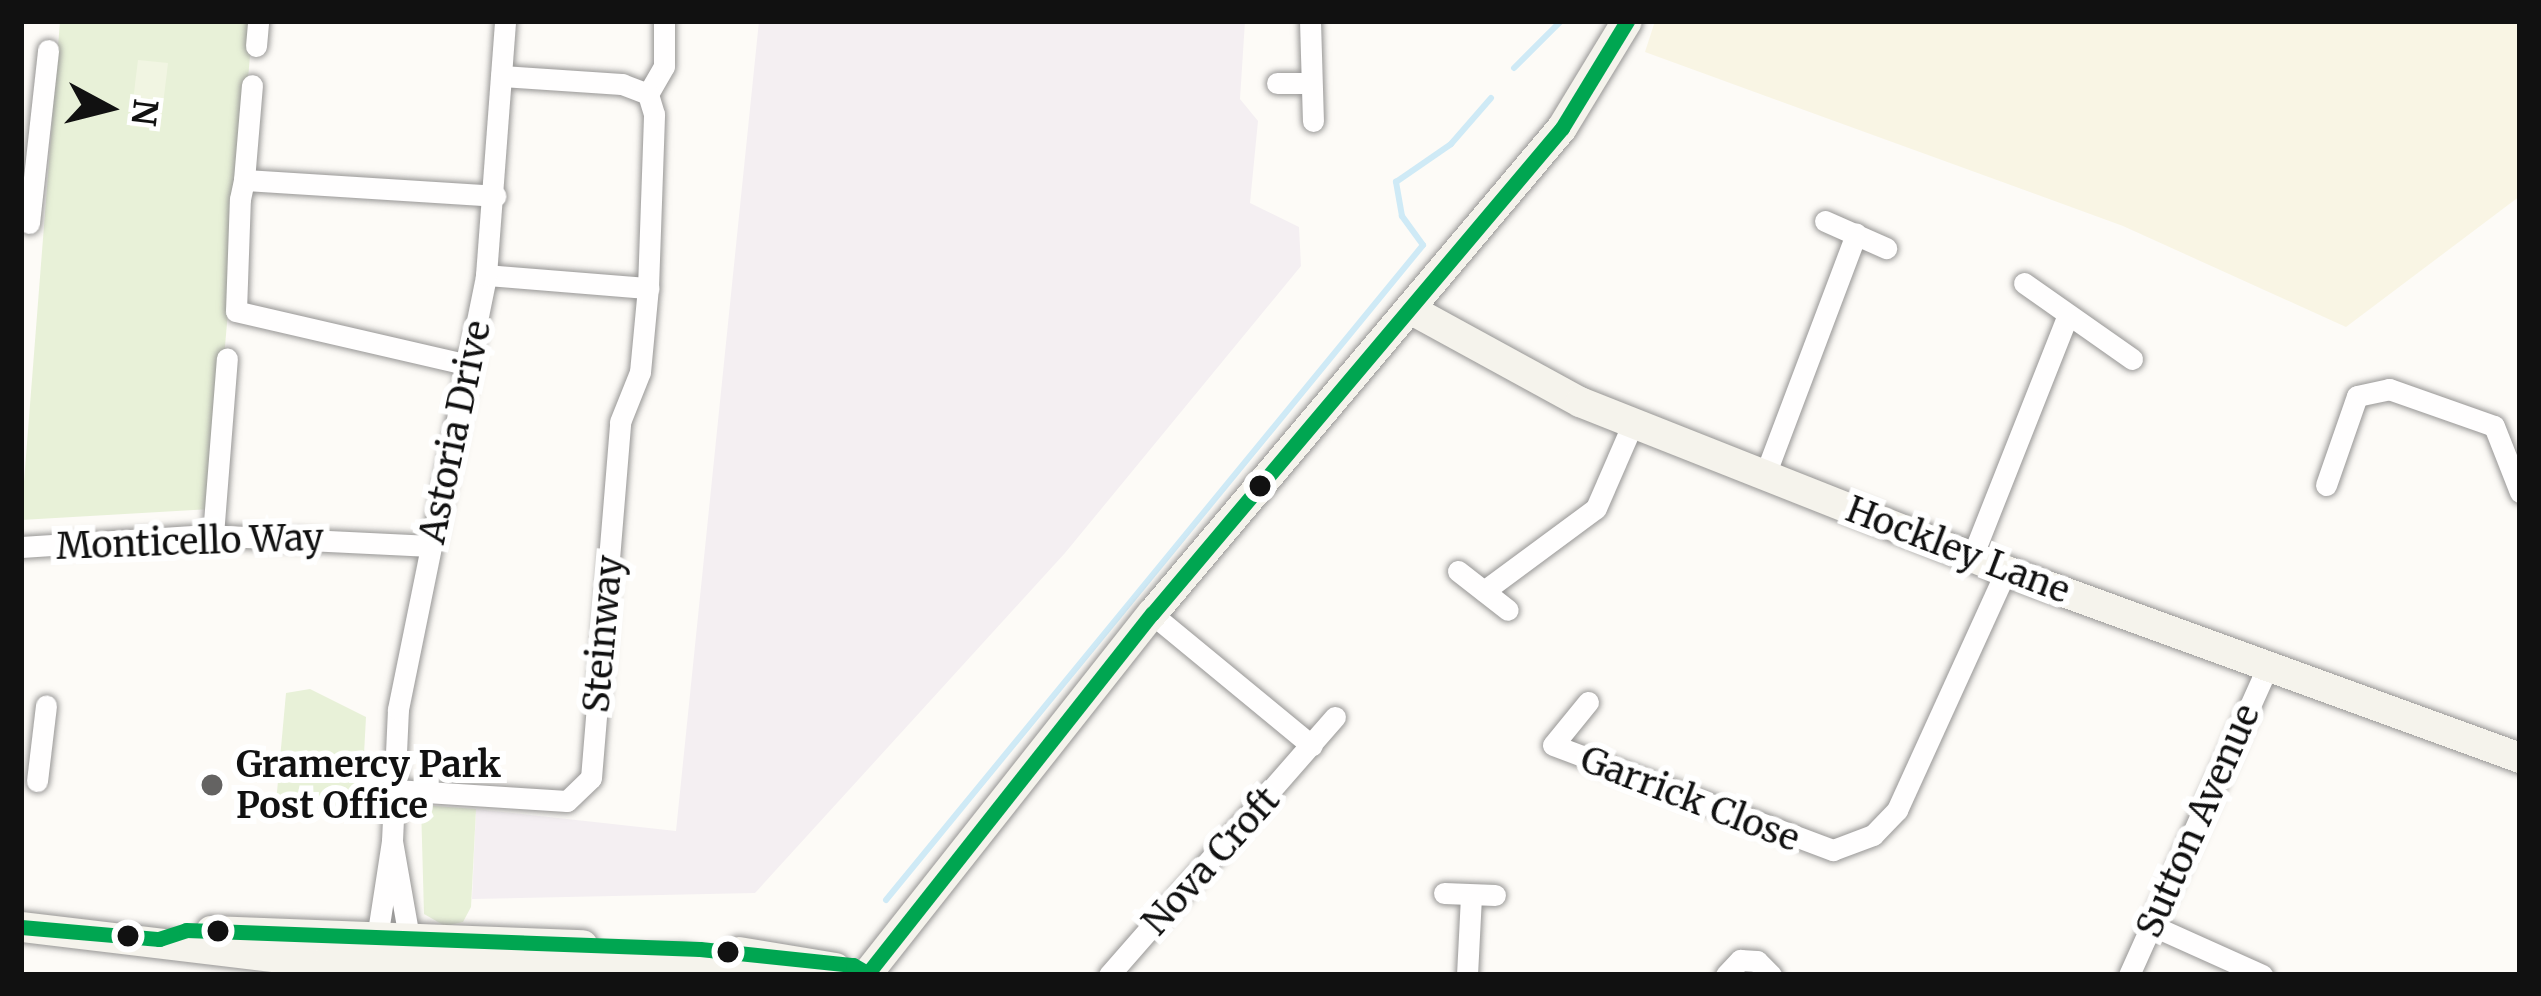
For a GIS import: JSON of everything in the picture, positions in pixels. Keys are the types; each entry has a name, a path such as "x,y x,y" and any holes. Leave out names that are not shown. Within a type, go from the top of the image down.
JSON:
{"street":[{"path":"256,46 258,21"},
{"name":"Astoria Drive","path":"376,938 392,841 398,709 486,275 505,21"},
{"path":"501,76 622,83 648,94 664,66 664,21"},
{"path":"1310,21 1313,121"},
{"path":"21,927 159,939 325,963 411,951 755,953 832,971 854,964 869,974 1152,614 1562,128 1627,21"},
{"path":"29,223 29,139 48,50"},
{"path":"1277,83 1310,83"},
{"path":"252,85 236,311 469,365"},
{"name":"Steinway","path":"395,790 567,801 586,789 620,422 640,372 648,288 657,137 648,94"},
{"path":"244,180 495,196"},
{"path":"1826,221 1886,248"},
{"path":"1765,475 1856,234"},
{"path":"486,275 648,288"},
{"path":"2024,283 2132,359"},
{"name":"Hockley Lane","path":"1410,310 1527,378 1633,423 2006,571 2520,758"},
{"path":"1972,557 2067,317"},
{"path":"213,535 227,359"},
{"path":"2326,485 2357,396 2389,389 2494,426 2520,492"},
{"path":"1484,591 1596,508 1633,423"},
{"name":"Monticello Way","path":"21,547 213,535 431,546"},
{"path":"1458,571 1508,610"},
{"name":"Garrick Close","path":"1588,702 1553,746 1833,850 1873,835 1897,810 2006,571"},
{"path":"1152,614 1312,746"},
{"name":"Sutton Avenue","path":"2128,975 2267,668"},
{"path":"37,781 32,739 46,706"},
{"name":"Nova Croft","path":"1108,975 1335,717"},
{"name":"Astoria Drive","path":"392,841 411,951"},
{"path":"1444,892 1495,895"},
{"path":"1467,975 1472,895"},
{"path":"2151,925 2262,975"},
{"path":"159,939 185,930 376,938 411,951 490,963 682,959 768,975"},
{"path":"1726,975 1740,960 1757,961 1771,975"}],"shaded area":[{"path":"759,21 1245,21 1240,99 1258,121 1250,203 1299,227 1301,266 1065,553 755,893 472,899 476,809 676,831"},
{"path":"1655,21 2520,21 2520,196 2346,327 2123,226 1645,52"}],"green space":[{"path":"60,21 253,21 211,509 21,520"},
{"path":"138,60 168,63 160,129 130,126"},
{"path":"310,689 366,717 361,810 276,803 286,693"},
{"path":"421,805 476,809 471,907 463,922 445,926 424,914"}],"waterway":[{"path":"1514,68 1561,21"},
{"path":"886,900 1423,245 1402,216 1396,182 1451,144 1491,98"}],"transit line":[{"path":"868,973 1152,614 1562,128 1627,21"},
{"path":"21,927 159,939 186,930 700,949 853,965 870,975"}],"place":[{"name":"Gramercy Park Post Office","path":"212,785"}]}
